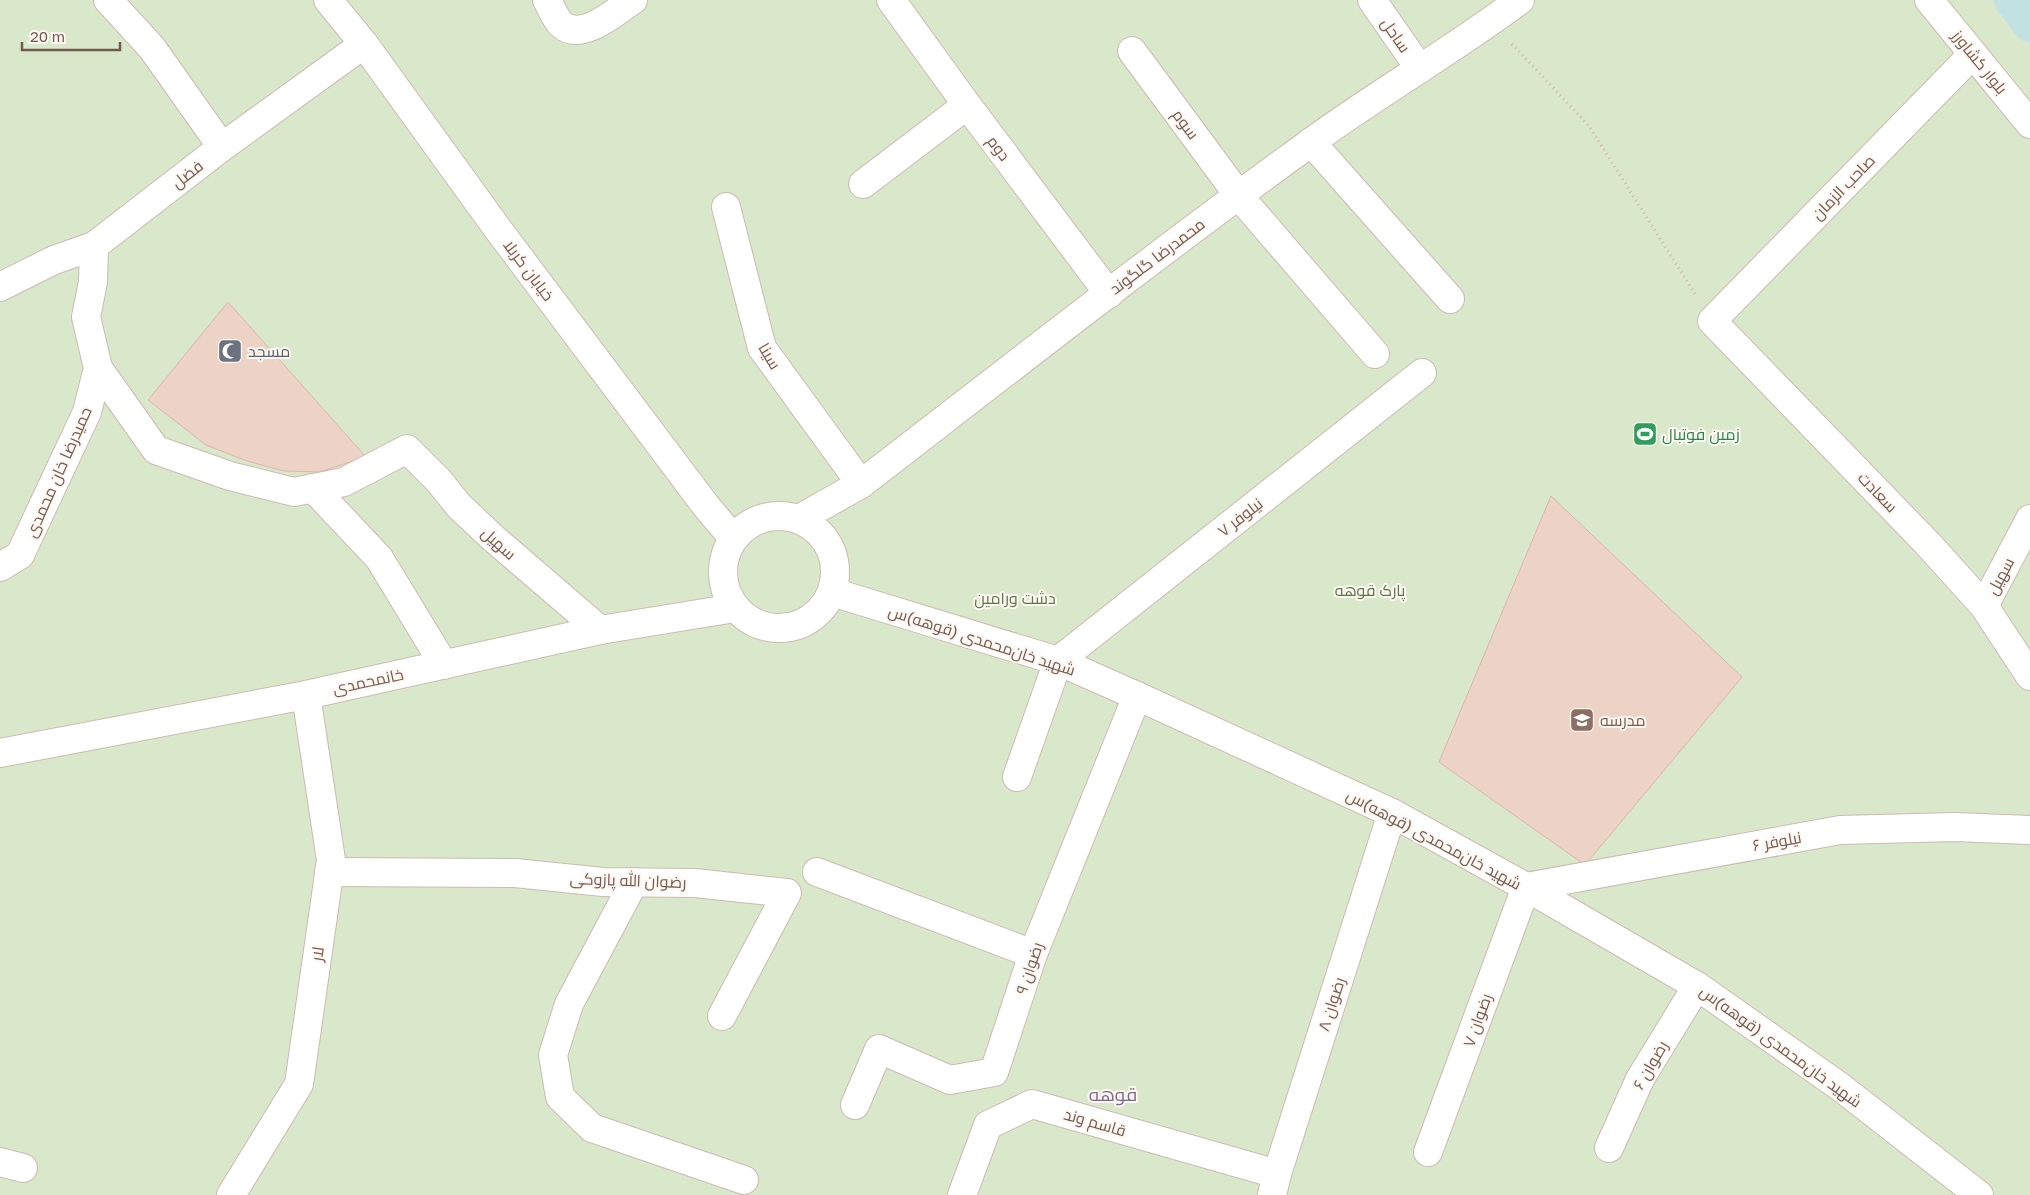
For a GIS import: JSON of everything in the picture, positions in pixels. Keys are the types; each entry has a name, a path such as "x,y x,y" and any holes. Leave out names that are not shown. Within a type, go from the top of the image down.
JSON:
{"street":[{"path":"108,0 152,48 222,147"},
{"name":"خیابان کربلا","path":"328,0 364,44 503,236 706,506 733,538"},
{"path":"548,0 561,24 573,31 590,28 633,0"},
{"name":"دوم","path":"891,0 966,105 1109,294"},
{"name":"ساحل","path":"1372,0 1420,69"},
{"name":"بلوار کشاورز","path":"1929,0 2030,124"},
{"name":"محمدرضا گلگوند","path":"799,519 861,484 1204,220 1311,142 1491,22 1515,2"},
{"name":"فضل","path":"5,277 94,246 222,147 364,44"},
{"name":"سوم","path":"1132,51 1239,196 1375,354"},
{"name":"صاحب الزمان","path":"1712,321 1973,54"},
{"path":"863,184 966,105"},
{"path":"1311,142 1450,299"},
{"name":"سینا","path":"726,207 762,348 861,484"},
{"name":"حمیدرضا خان محمدی","path":"0,568 20,555 87,412 98,368 86,317 93,282 94,246"},
{"name":"سعادت","path":"1712,321 1928,544 1984,606 2030,676"},
{"path":"98,368 156,450 230,476 294,492 314,488 379,558 444,665"},
{"name":"نیلوفر ۷","path":"1058,661 1422,372"},
{"name":"سهیل","path":"314,488 344,482 407,449 439,480 459,506 493,538 600,630"},
{"path":"784,515 799,519 812,526 823,536 831,549 835,563 835,578 832,592 825,605 815,616 802,624 788,628 773,628 759,624 746,618 735,608 727,594 722,566 726,551 733,538 743,528 756,520 784,515"},
{"name":"سهیل","path":"1984,606 2030,519"},
{"name":"شهید خان‌محمدی (قوهه)س","path":"832,592 1058,661 1392,814 1526,887 1697,986 1839,1086 1978,1195"},
{"name":"خانمحمدی","path":"0,753 306,695 600,630 735,608"},
{"path":"1017,777 1058,661"},
{"name":"لار","path":"231,1195 299,1084 331,860 306,695"},
{"name":"رضوان ۹","path":"855,1105 880,1049 950,1080 994,1072 1033,954 1137,696"},
{"name":"رضوان ۸","path":"1275,1184 1392,814"},
{"name":"نیلوفر ۶","path":"1526,887 1840,830 1955,826 2030,830"},
{"name":"رضوان الله پازوکی","path":"329,872 515,873 603,882 695,883 787,893 722,1016"},
{"path":"817,872 1033,954"},
{"path":"634,882 569,1004 553,1055 560,1096 592,1128 744,1180"},
{"name":"رضوان ۷","path":"1428,1152 1526,887"},
{"name":"رضوان ۶","path":"1609,1148 1640,1079 1697,986"},
{"name":"قاسم وند","path":"962,1195 988,1125 1032,1104 1275,1184"}],"path":[{"path":"1491,22 1589,126 1712,321"}],"green space":[{"name":"دشت ورامین","path":"0,0 2030,0 2030,1195 0,1195"}],"building":[{"name":"مسجد","path":"228,302 366,457 319,472 284,471 247,461 206,445 148,400"},
{"name":"مدرسه","path":"1551,496 1742,677 1585,865 1439,762"}],"waterway":[{"path":"2011,0 2030,25"}],"place":[{"name":"مسجد","path":"230,351"},
{"name":"زمین فوتبال","path":"1645,434"},
{"name":"مدرسه","path":"1582,720"}],"district":[{"name":"قوهه","path":"1113,1093"}],"park label":[{"name":"پارک قوهه","path":"1370,590"}]}
